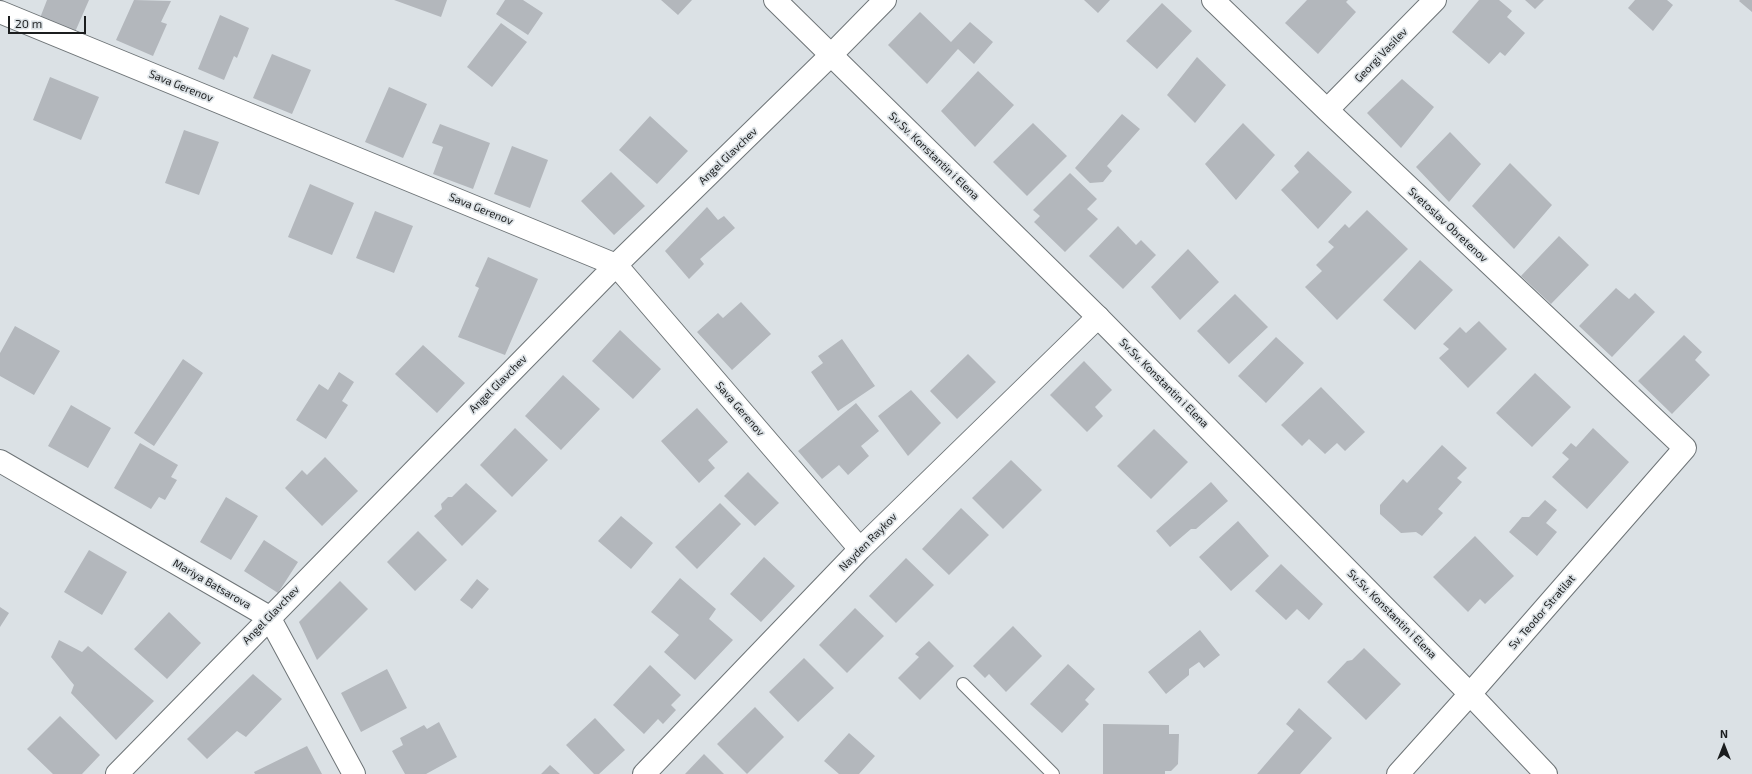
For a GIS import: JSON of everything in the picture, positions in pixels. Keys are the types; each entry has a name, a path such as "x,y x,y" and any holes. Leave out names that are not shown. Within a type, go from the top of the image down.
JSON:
{"street":[{"name":"Sv.Sv. Konstantin i Elena","path":"775,0 1098,317 1470,694 1546,774"},
{"name":"Angel Glavchev","path":"117,774 269,617 616,265 831,55 885,0"},
{"name":"Svetoslav Obretenov","path":"1213,0 1327,110 1685,448"},
{"name":"Georgi Vasilev","path":"1327,110 1435,0"},
{"name":"Sava Gerenov","path":"0,12 616,265 860,549"},
{"name":"Nayden Raykov","path":"644,774 860,549 1098,317"},
{"name":"Sv. Teodor Stratilat","path":"1398,774 1685,448"},
{"name":"Mariya Batsarova","path":"0,461 269,617"},
{"path":"269,617 354,774"}],"lane":[{"path":"963,684 1052,774"}],"building":[{"path":"47,0 89,0 75,32 40,18"},
{"path":"134,0 171,1 161,22 167,24 153,56 116,40"},
{"path":"394,0 447,0 441,17"},
{"path":"505,0 523,0 543,13 528,35 496,14"},
{"path":"661,0 692,0 678,15"},
{"path":"1084,0 1110,0 1098,13"},
{"path":"1307,0 1348,0 1346,2 1356,12 1318,54 1285,23"},
{"path":"1479,0 1499,0 1512,11 1507,17 1525,33 1505,56 1500,52 1489,64 1452,32"},
{"path":"1525,0 1544,0 1535,9"},
{"path":"1635,0 1667,0 1673,5 1653,31 1628,8"},
{"path":"1752,0 1752,12 1739,1"},
{"path":"1162,3 1192,31 1157,69 1126,41"},
{"path":"920,12 951,42 970,22 993,42 974,64 958,49 927,84 888,45"},
{"path":"220,15 249,28 237,58 234,56 224,80 198,69"},
{"path":"501,23 527,42 492,87 467,67"},
{"path":"272,54 311,70 292,114 253,98"},
{"path":"1197,57 1226,85 1195,123 1167,95"},
{"path":"978,71 1014,105 975,147 941,111"},
{"path":"50,77 99,97 81,140 33,120"},
{"path":"1402,79 1434,107 1401,148 1367,113"},
{"path":"389,87 427,104 403,158 365,142"},
{"path":"1122,114 1140,129 1107,166 1112,171 1103,182 1090,183 1075,168"},
{"path":"650,116 688,151 657,184 619,150"},
{"path":"1033,123 1067,156 1027,196 993,162"},
{"path":"1243,123 1275,155 1236,200 1205,164"},
{"path":"440,124 490,143 473,189 433,174 443,147 432,143"},
{"path":"184,130 219,142 199,195 165,183"},
{"path":"1450,132 1481,164 1449,202 1416,167"},
{"path":"512,146 548,160 530,208 494,194"},
{"path":"1308,151 1352,192 1318,229 1281,190 1299,172 1294,166"},
{"path":"1510,163 1552,205 1514,249 1472,206"},
{"path":"611,172 645,206 614,235 581,201"},
{"path":"1070,173 1097,199 1087,209 1098,219 1065,252 1034,222 1040,216 1033,210"},
{"path":"310,184 354,203 332,255 288,237"},
{"path":"707,207 718,220 724,216 735,228 700,259 704,264 689,279 665,251"},
{"path":"1367,210 1408,249 1337,320 1305,287 1322,271 1316,265 1334,247 1328,242 1345,224 1349,228"},
{"path":"375,211 413,226 394,273 356,258"},
{"path":"1118,226 1136,245 1141,240 1156,255 1123,289 1089,256"},
{"path":"1559,236 1589,265 1551,304 1521,276"},
{"path":"1188,249 1219,282 1180,320 1151,287"},
{"path":"488,257 538,279 505,355 458,337 479,288 475,286"},
{"path":"1420,260 1453,290 1415,330 1383,300"},
{"path":"1616,288 1629,299 1635,293 1655,312 1612,357 1579,326"},
{"path":"1235,294 1268,327 1229,364 1197,331"},
{"path":"741,302 771,334 732,370 697,332 718,313 723,318"},
{"path":"1479,321 1507,349 1468,388 1439,358 1449,349 1443,344 1460,327 1466,333"},
{"path":"15,326 60,351 34,395 0,376 0,353"},
{"path":"620,330 661,369 633,399 592,361"},
{"path":"1684,335 1702,352 1695,360 1710,375 1672,414 1638,381"},
{"path":"1276,337 1304,363 1266,403 1238,376"},
{"path":"842,339 875,386 838,411 811,372 823,363 818,356"},
{"path":"423,345 465,383 437,413 395,374"},
{"path":"968,354 996,382 957,419 930,391"},
{"path":"183,359 203,373 154,446 134,433"},
{"path":"1084,361 1112,390 1095,407 1103,416 1087,432 1050,395"},
{"path":"339,372 354,382 342,401 348,405 326,439 296,420 319,384 328,390"},
{"path":"1535,373 1571,407 1532,447 1496,413"},
{"path":"563,375 600,409 561,450 525,416"},
{"path":"1321,387 1365,432 1345,451 1337,443 1325,454 1309,439 1302,446 1281,425"},
{"path":"911,390 941,423 908,456 878,416"},
{"path":"856,403 879,431 861,446 869,456 848,475 839,465 822,479 798,451"},
{"path":"71,405 111,428 88,468 48,446"},
{"path":"697,408 728,442 708,460 715,468 699,483 661,441"},
{"path":"515,428 548,460 512,497 480,465"},
{"path":"1593,428 1629,462 1587,509 1552,477 1569,459 1562,453 1571,443 1576,447"},
{"path":"1154,429 1188,462 1151,499 1117,466"},
{"path":"140,443 178,465 171,477 177,480 165,500 159,497 151,509 114,488"},
{"path":"1442,445 1467,468 1457,478 1462,482 1438,509 1443,513 1422,536 1416,532 1401,533 1380,514 1380,505 1403,479 1407,483"},
{"path":"325,457 358,491 322,526 285,488 302,470 307,475"},
{"path":"1011,460 1042,490 1003,529 972,498"},
{"path":"748,472 779,503 755,526 724,496"},
{"path":"1211,482 1228,501 1196,529 1191,529 1170,547 1156,531"},
{"path":"466,483 497,511 462,546 434,516 442,509 441,504 448,497 452,497"},
{"path":"226,497 258,516 231,560 200,542"},
{"path":"1545,500 1557,510 1546,523 1557,532 1537,556 1509,532 1522,517 1529,517"},
{"path":"720,503 741,524 697,569 675,547"},
{"path":"961,508 989,535 949,575 922,549"},
{"path":"621,516 653,543 631,569 598,541"},
{"path":"1238,521 1269,556 1231,591 1199,557"},
{"path":"418,531 447,560 415,591 387,562"},
{"path":"1475,536 1514,576 1485,604 1480,599 1468,612 1433,577"},
{"path":"264,540 298,562 278,593 244,571"},
{"path":"89,550 127,572 102,615 64,592"},
{"path":"764,557 795,586 761,622 730,594"},
{"path":"906,558 934,585 896,623 869,596"},
{"path":"1281,564 1323,604 1309,620 1297,609 1286,620 1255,591"},
{"path":"680,578 716,609 709,619 733,640 695,680 664,652 679,635 651,612"},
{"path":"477,579 489,589 472,609 460,600"},
{"path":"340,581 368,609 317,660 299,622"},
{"path":"0,607 9,613 0,627"},
{"path":"855,608 884,636 847,673 819,645"},
{"path":"169,612 201,643 167,679 134,649"},
{"path":"1013,626 1042,656 1006,692 989,674 985,678 973,666"},
{"path":"1200,630 1220,655 1204,668 1199,662 1189,669 1189,675 1166,694 1148,672"},
{"path":"59,640 82,652 88,646 154,701 116,740 71,693 74,685 51,657"},
{"path":"929,641 954,666 920,700 898,678 919,657 915,654"},
{"path":"1364,648 1401,684 1366,720 1327,682 1347,661 1352,660"},
{"path":"804,658 834,688 798,722 769,692"},
{"path":"1068,664 1095,689 1085,700 1089,704 1062,733 1030,704"},
{"path":"650,665 681,695 671,705 676,710 663,724 658,719 644,734 613,705"},
{"path":"387,669 407,708 361,732 341,693"},
{"path":"253,674 282,699 246,737 237,731 207,759 187,739"},
{"path":"755,707 784,737 747,774 717,744"},
{"path":"1299,708 1332,738 1300,774 1257,774 1294,731 1286,724"},
{"path":"60,716 100,755 82,774 53,774 27,749"},
{"path":"595,718 625,750 599,774 594,774 566,745"},
{"path":"439,722 457,757 426,774 405,774 392,751 403,745 400,738 424,725 427,729"},
{"path":"1103,724 1169,725 1169,734 1179,734 1178,764 1171,771 1165,771 1165,774 1103,774"},
{"path":"849,733 875,756 859,774 839,774 824,761"},
{"path":"307,746 322,774 255,774 254,772"},
{"path":"704,754 724,774 685,774"},
{"path":"550,765 560,774 541,774"}]}
